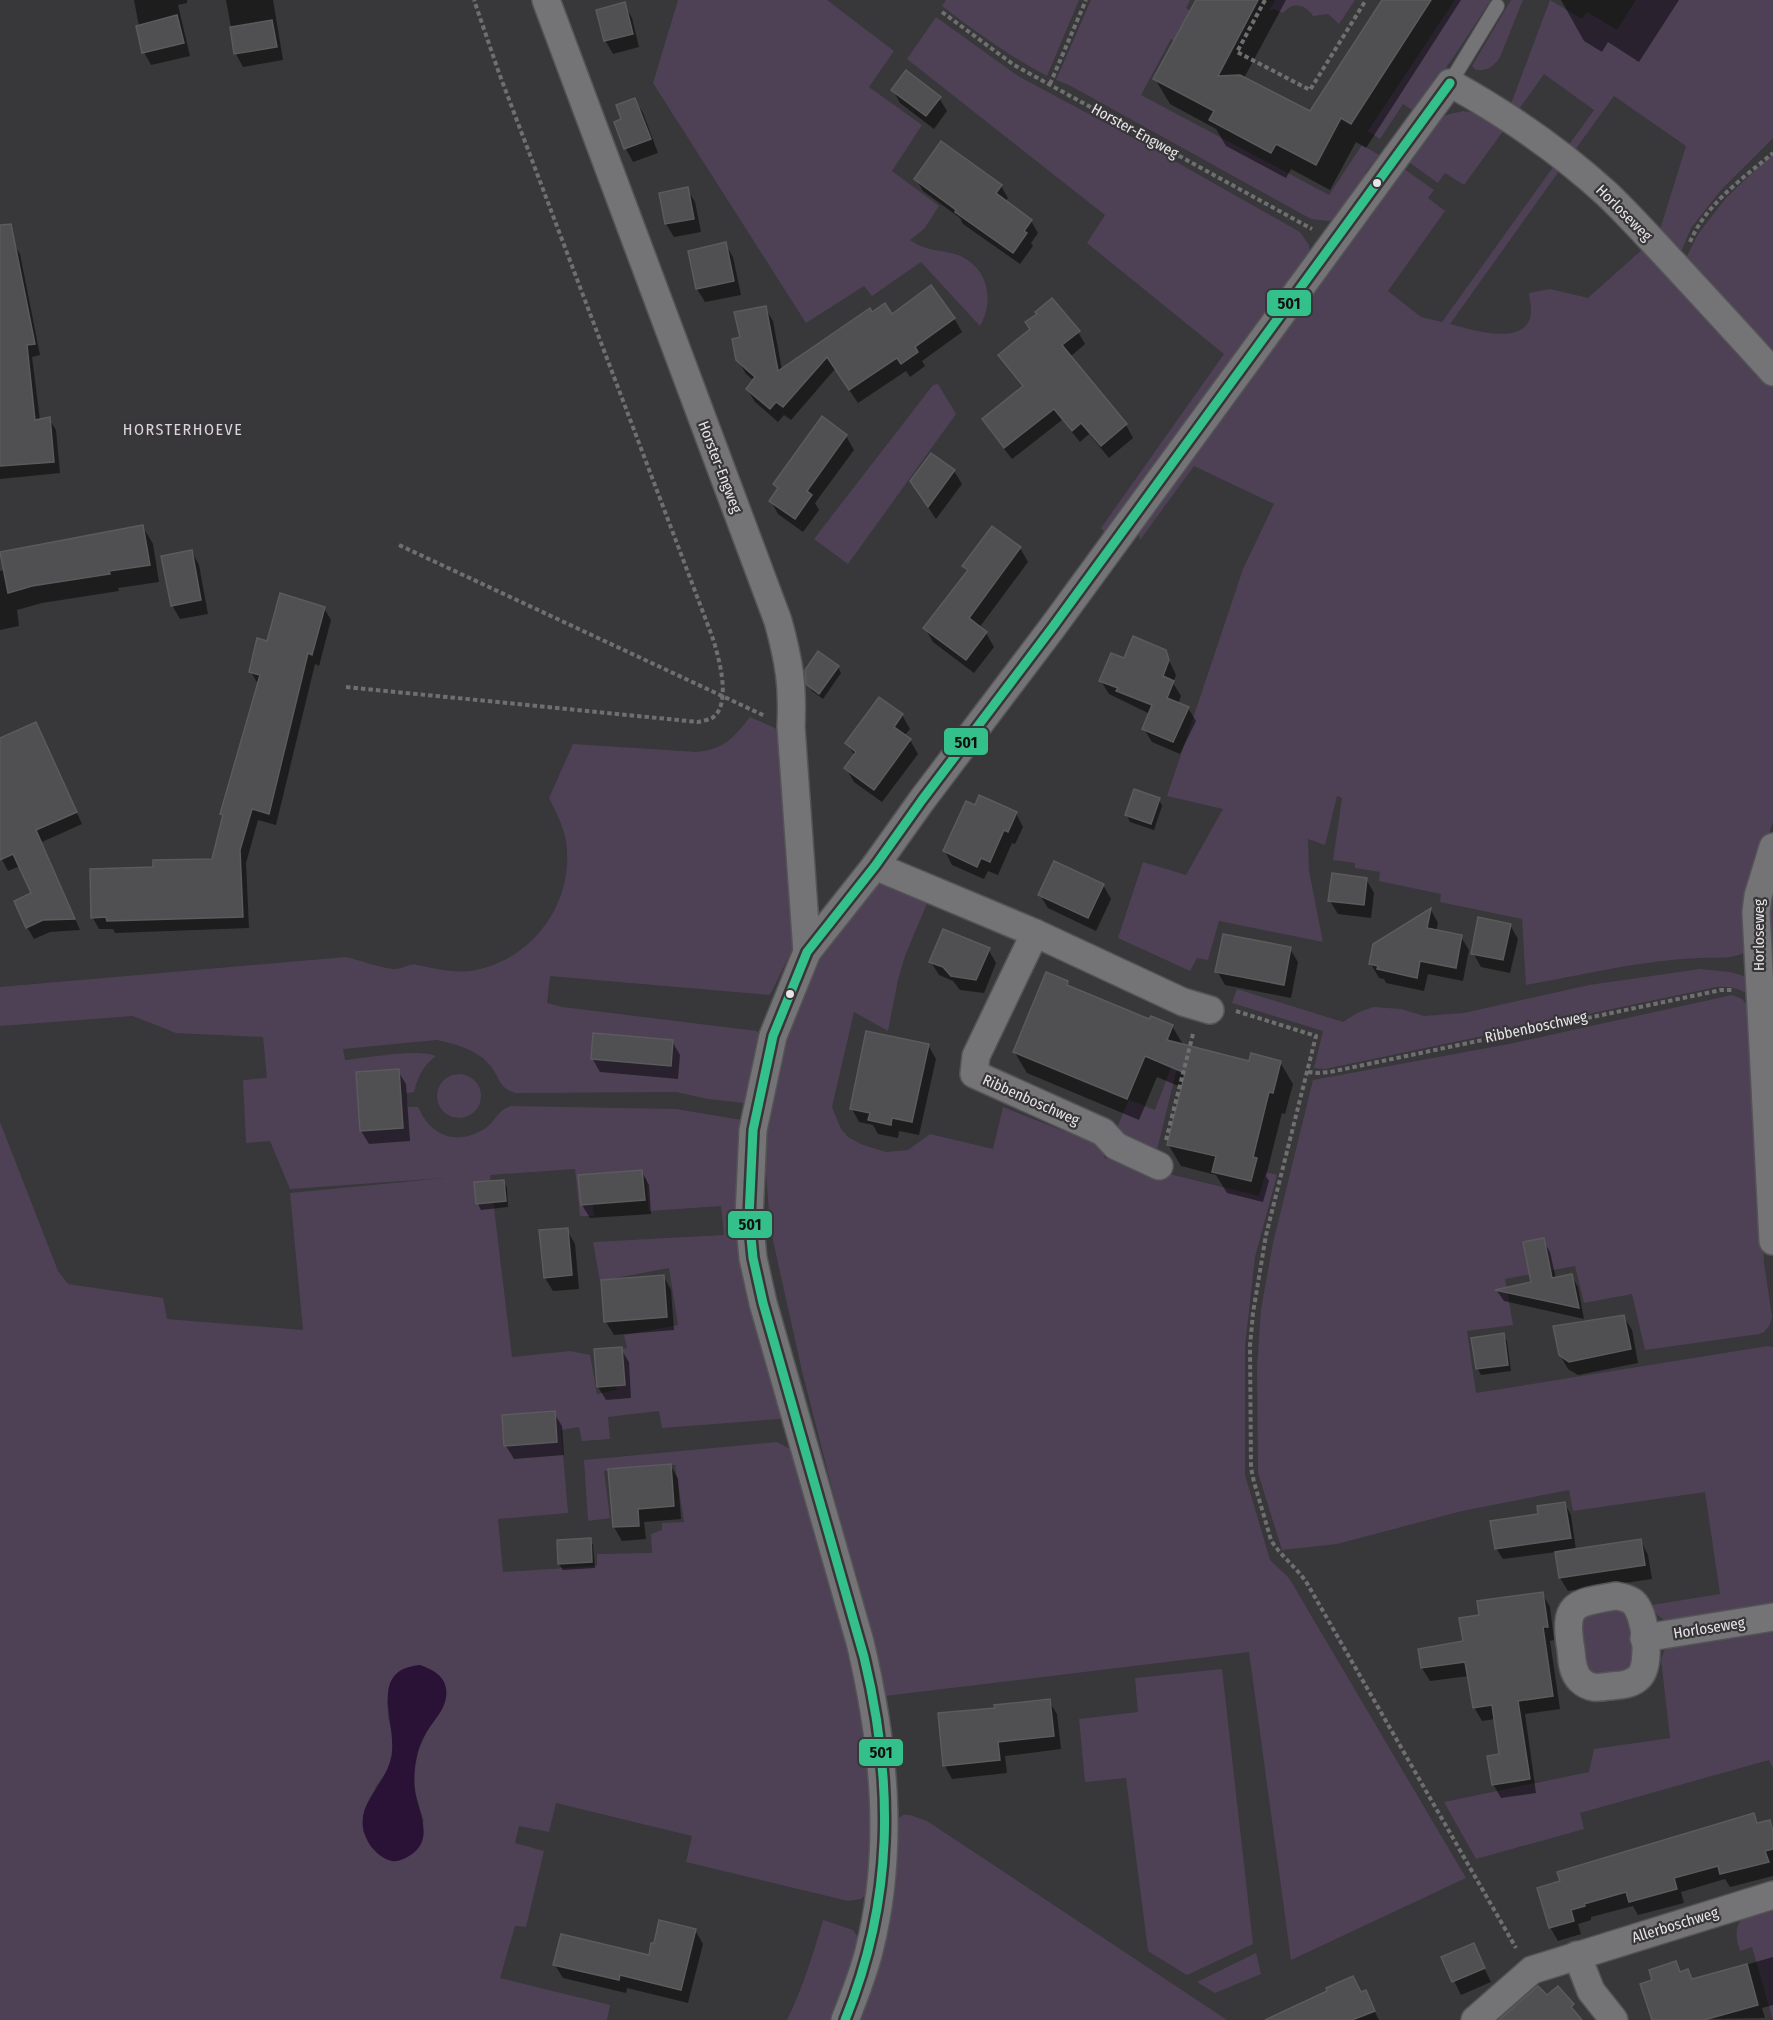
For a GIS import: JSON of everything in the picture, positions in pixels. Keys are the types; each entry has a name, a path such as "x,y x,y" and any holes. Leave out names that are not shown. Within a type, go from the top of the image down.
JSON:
{"street":[{"name":"Horster-Engweg","path":"546,0 778,621 788,655 807,952"},
{"name":"Horster-Engweg","path":"845,2020 869,1951 883,1872 884,1822 879,1738 860,1642 763,1303 753,1258 749,1217 753,1130 773,1036 807,952 875,866 1450,83"},
{"name":"Horloseweg","path":"1450,83 1499,112 1571,164 1623,208 1773,372"},
{"name":"Horloseweg","path":"1773,847 1758,896 1756,912 1773,1241"},
{"path":"875,866 1035,933 1184,1002 1204,1008"},
{"name":"Ribbenboschweg","path":"1035,933 976,1056 974,1074 1103,1132 1116,1146 1159,1166"},
{"name":"Horloseweg","path":"1644,1638 1773,1617"},
{"name":"Allerboschweg","path":"1475,2020 1532,1970 1773,1895"},
{"path":"1577,1955 1591,1991 1614,2020"}],"lane":[{"path":"1450,83 1497,6"}],"path":[{"path":"346,687 698,722 712,718 720,710 722,670 712,636 499,73 474,0"},
{"path":"1050,84 1086,0"},
{"path":"1265,0 1237,52 1310,90 1366,0"},
{"name":"Horster-Engweg","path":"942,12 1014,65 1334,241"},
{"path":"1678,268 1694,232 1723,195 1773,153"},
{"path":"399,545 721,697 791,727"},
{"name":"Ribbenboschweg","path":"1308,1072 1329,1072 1721,990 1736,991 1761,1002"},
{"path":"1159,1166 1204,1008 1223,1006 1317,1036 1260,1263 1250,1346 1251,1468 1262,1511 1276,1548 1294,1565 1308,1585 1512,1943 1532,1970"}],"shaded area":[{"path":"678,0 827,0 894,51 869,87 922,125 892,171 939,206 924,229 910,240 928,248 958,255 968,260 976,268 986,285 988,295 985,316 980,326 921,262 872,296 864,286 806,323 653,83"},
{"path":"946,0 1079,0 1047,76 1006,52 955,16 942,6"},
{"path":"1091,0 1190,0 1186,8 1190,11 1174,40 1171,39 1141,95 1329,195 1362,145 1379,155 1365,173 1369,177 1340,217 1329,221 1311,219 1069,85 1056,80"},
{"path":"1275,0 1355,0 1339,24 1328,14 1313,16 1306,8 1298,5 1290,7 1283,13 1274,9 1269,11"},
{"path":"1455,0 1491,0 1415,112 1403,104 1380,139 1368,131"},
{"path":"1511,0 1523,0 1500,57 1490,67 1476,70 1472,66"},
{"path":"1550,0 1582,19 1587,12 1617,30 1636,0 1773,0 1773,138 1721,190 1691,228 1679,257 1658,236 1686,146 1614,96 1572,154 1566,149 1594,110 1544,74 1517,112 1511,104"},
{"path":"936,17 1018,76 1300,232 1309,245 1310,257 1110,531 1105,532 1101,528 1224,354 1087,243 1105,215 907,59"},
{"path":"1463,111 1477,113 1506,127 1464,185 1445,173 1438,183 1406,160 1430,123 1446,115"},
{"path":"1773,153 1773,359 1684,262 1698,234 1726,198"},
{"path":"1556,163 1562,167 1450,324 1492,333 1514,332 1523,328 1529,321 1531,311 1529,293 1550,289 1588,298 1645,247 1714,318 1773,386 1773,822 1754,878 1749,950 1732,957 1678,959 1613,968 1526,985 1522,919 1440,902 1441,894 1379,881 1380,872 1355,868 1355,863 1333,860 1342,798 1337,796 1325,845 1308,839 1309,871 1323,942 1219,921 1208,960 1197,958 1190,971 1118,938 1143,862 1186,875 1223,809 1167,796 1243,569 1274,504 1194,466 1140,540 1138,529 1400,166 1434,190 1428,198 1445,211 1388,291 1421,317 1442,322"},
{"path":"938,384 956,414 848,564 814,539 933,385"},
{"path":"750,717 775,728 778,733 793,942 792,950 770,995 550,976 547,1003 562,1007 757,1031 759,1034 745,1103 708,1099 676,1092 516,1093 505,1088 492,1068 477,1054 436,1040 343,1049 345,1060 405,1053 436,1056 422,1072 414,1092 406,1093 408,1107 418,1107 430,1126 447,1136 466,1137 477,1133 487,1127 503,1110 511,1106 676,1109 742,1120 784,1413 780,1419 662,1428 659,1411 608,1417 610,1439 582,1441 579,1427 561,1430 568,1513 498,1519 503,1572 597,1566 597,1554 652,1553 651,1534 662,1530 662,1523 684,1522 675,1465 604,1471 610,1518 588,1521 584,1460 777,1442 794,1451 853,1658 870,1776 872,1843 867,1894 861,1899 848,1901 686,1862 692,1836 556,1803 549,1832 519,1826 515,1843 544,1851 526,1927 515,1926 500,1978 610,2005 607,2020 0,2020 0,1122 58,1271 68,1284 163,1298 167,1319 303,1330 290,1193 445,1178 290,1189 270,1141 246,1143 243,1080 267,1078 263,1037 176,1033 133,1016 0,1026 0,987 346,957 395,969 414,965 446,971 468,971 497,963 516,953 533,939 557,905 564,884 567,863 566,841 549,798 573,744 697,752 722,745 733,737","holes":["575,1169 580,1216 594,1216 590,1183 646,1178 649,1211 721,1206 724,1235 593,1242 600,1281 669,1268 678,1325 624,1335 627,1348 610,1352 617,1390 597,1394 590,1355 570,1351 512,1357 490,1175","393,1681 446,1689 441,1710 426,1733 415,1767 414,1790 424,1821 385,1858 372,1847 363,1831 376,1786 388,1770 392,1756 392,1732 387,1701"]},
{"path":"885,883 928,901 905,956 888,1031 854,1012 832,1107 841,1129 848,1137 863,1145 886,1152 908,1150 930,1134 993,1149 1003,1107 1107,1148 1104,1158 1259,1196 1266,1172 1277,1175 1255,1257 1245,1347 1245,1475 1270,1560 1289,1578 1466,1878 1291,1960 1249,1652 885,1696 802,1371 770,1227 765,1135 776,1068 810,966 872,886"},
{"path":"1773,890 1773,1050 1766,912"},
{"path":"1700,969 1730,972 1751,978 1752,996 1735,988 1717,987 1325,1069 1314,1068 1323,1031 1232,1003 1237,989 1343,1022 1373,1007 1401,1009 1424,1016 1464,1013 1589,985"},
{"path":"1732,995 1742,999 1751,1010 1764,1263 1772,1317 1769,1326 1759,1334 1645,1350 1632,1294 1584,1303 1575,1266 1505,1279 1513,1325 1467,1331 1476,1393 1773,1347 1773,1606 1667,1622 1654,1611 1652,1605 1720,1594 1705,1492 1573,1511 1569,1490 1462,1511 1337,1544 1282,1550 1258,1473 1257,1367 1261,1309 1273,1243 1313,1080 1509,1044"},
{"path":"1177,1052 1181,1052 1156,1154 1115,1132 1129,1100 1155,1110"},
{"path":"459,1074 475,1080 481,1096 475,1112 459,1118 443,1112 437,1096 443,1080"},
{"path":"1616,1607 1629,1614 1637,1656 1632,1669 1599,1677 1586,1671 1581,1618"},
{"path":"1773,1628 1773,1768 1769,1760 1580,1813 1584,1829 1476,1859 1444,1802 1589,1772 1594,1749 1670,1738 1661,1659 1665,1649 1674,1642"},
{"path":"420,1665 443,1679 446,1695 443,1707 422,1741 416,1763 415,1790 423,1826 422,1842 409,1856 399,1861 392,1861 380,1855 370,1845 364,1832 363,1820 369,1800 382,1780 391,1758 388,1701 393,1677 403,1669"},
{"path":"1222,1669 1253,1944 1187,1975 1148,1951 1126,1778 1085,1782 1079,1719 1138,1712 1135,1678"},
{"path":"903,1815 927,1821 1227,2020 858,2020 895,1821"},
{"path":"1773,1906 1773,2020 1752,1947 1740,1951 1737,1931 1742,1919"},
{"path":"823,1920 853,1930 859,1939 849,1979 833,2020 787,2020 807,1971"},
{"path":"1256,1953 1261,1974 1215,1993 1197,1982"}],"building":[{"path":"1196,0 1258,0 1218,76 1240,75 1310,111 1382,0 1431,0 1351,124 1341,118 1316,165 1276,144 1271,153 1209,120 1214,111 1153,79"},
{"path":"625,2 633,34 604,41 596,10"},
{"path":"177,15 184,43 142,53 136,26"},
{"path":"272,20 277,47 234,54 230,27"},
{"path":"906,70 941,97 926,116 891,90"},
{"path":"635,98 651,139 624,149 614,122 621,119 616,105"},
{"path":"941,141 1002,185 996,193 1032,220 1024,231 1027,233 1013,253 955,212 956,210 914,179"},
{"path":"688,187 694,219 665,224 659,193"},
{"path":"11,224 35,344 27,345 35,420 50,417 54,462 0,466 0,225"},
{"path":"726,242 734,281 696,289 688,251"},
{"path":"931,285 955,318 915,347 918,352 901,364 897,358 849,390 827,357 783,407 776,402 770,409 746,389 755,377 736,360 732,339 740,337 734,312 766,306 778,371 870,308 872,312 885,303 892,314"},
{"path":"1052,298 1080,331 1062,345 1127,424 1101,446 1081,423 1072,431 1054,409 1004,448 982,419 1023,386 998,355 1030,329 1025,322 1037,314 1035,312"},
{"path":"822,416 847,435 807,491 812,495 795,519 769,501 778,488 773,484"},
{"path":"931,453 955,470 928,507 910,481"},
{"path":"143,525 150,565 109,571 110,574 32,586 8,593 0,552"},
{"path":"992,526 1021,547 969,618 987,632 966,660 923,628 968,570 962,566"},
{"path":"192,550 201,600 171,606 161,556"},
{"path":"280,593 325,607 312,655 308,653 269,814 252,809 240,850 243,917 107,921 106,917 91,918 90,869 153,867 153,860 212,859 223,815 220,814 260,675 249,672 257,638 267,641"},
{"path":"1133,636 1166,650 1169,660 1163,676 1174,681 1167,698 1189,707 1173,742 1142,729 1152,705 1116,691 1118,688 1099,681 1111,653 1124,658"},
{"path":"818,651 839,666 819,694 806,684 805,670"},
{"path":"879,697 903,714 894,727 911,739 874,790 844,768 856,752 845,743"},
{"path":"36,722 77,812 36,830 75,919 43,920 26,928 14,901 31,893 13,854 0,860 0,738"},
{"path":"1134,789 1160,798 1151,824 1125,815"},
{"path":"979,795 1017,812 1008,832 1004,830 990,862 981,858 977,867 943,851 966,801 975,805"},
{"path":"1054,861 1104,884 1088,918 1038,895"},
{"path":"1332,873 1367,878 1364,905 1328,901"},
{"path":"1431,908 1427,928 1462,935 1456,968 1420,961 1417,978 1377,969 1378,966 1369,964 1373,944"},
{"path":"1478,917 1511,924 1503,960 1471,954"},
{"path":"943,929 990,948 976,980 951,976 943,967 929,962"},
{"path":"1223,934 1291,947 1284,985 1215,972"},
{"path":"1046,972 1068,981 1067,985 1149,1019 1151,1016 1173,1025 1167,1040 1249,1061 1251,1053 1281,1061 1273,1093 1269,1092 1253,1157 1257,1158 1251,1181 1212,1172 1216,1156 1167,1145 1185,1073 1145,1056 1127,1099 1013,1052"},
{"path":"866,1031 929,1044 912,1122 892,1118 891,1125 868,1120 870,1113 850,1109"},
{"path":"593,1033 673,1040 671,1066 591,1059"},
{"path":"399,1069 403,1128 360,1131 356,1072"},
{"path":"642,1170 645,1200 581,1205 578,1175"},
{"path":"504,1180 506,1201 476,1204 474,1182"},
{"path":"568,1228 572,1275 544,1278 539,1230"},
{"path":"1544,1238 1552,1278 1572,1274 1579,1308 1495,1290 1531,1282 1523,1242"},
{"path":"664,1275 667,1317 604,1322 601,1280"},
{"path":"1624,1315 1631,1349 1569,1362 1559,1355 1553,1326"},
{"path":"1504,1333 1508,1365 1476,1369 1471,1338"},
{"path":"622,1347 625,1385 597,1387 594,1349"},
{"path":"555,1411 557,1442 504,1446 502,1415"},
{"path":"671,1464 674,1506 638,1509 639,1526 613,1527 608,1469"},
{"path":"1565,1502 1571,1538 1495,1549 1490,1521 1538,1514 1537,1506"},
{"path":"591,1538 592,1562 558,1564 557,1540"},
{"path":"1641,1539 1645,1565 1559,1578 1555,1552"},
{"path":"1543,1592 1548,1627 1543,1627 1553,1696 1518,1701 1530,1779 1492,1785 1487,1756 1499,1754 1492,1705 1473,1708 1465,1662 1421,1668 1418,1649 1463,1641 1459,1618 1479,1615 1477,1601"},
{"path":"1050,1699 1054,1736 998,1742 1000,1760 943,1766 938,1713 995,1708 994,1705"},
{"path":"1754,1813 1757,1823 1770,1820 1773,1831 1773,1849 1765,1851 1769,1862 1720,1874 1718,1866 1674,1878 1677,1889 1629,1902 1626,1892 1584,1904 1585,1906 1571,1910 1574,1921 1549,1928 1537,1888 1560,1881 1557,1872"},
{"path":"659,1920 696,1929 681,1990 620,1975 619,1980 553,1965 561,1934 649,1955"},
{"path":"1474,1943 1485,1968 1452,1982 1441,1957"},
{"path":"1676,1961 1680,1972 1688,1969 1692,1979 1747,1964 1758,2005 1704,2020 1652,2020 1640,1984 1652,1980 1649,1970"},
{"path":"1353,1976 1361,1992 1366,1990 1375,2011 1352,2020 1265,2020 1327,1991 1326,1988"},
{"path":"1538,1986 1547,1995 1558,1986 1574,2004 1571,2007 1582,2020 1499,2020"}],"transit line":[{"name":"501","path":"845,2020 861,1975 873,1930 880,1885 884,1840 881,1750 864,1657 763,1303 753,1258 749,1217 753,1130 773,1036 807,952 875,866 1052,628 1450,83"}],"district":[{"name":"HORSTERHOEVE","path":"183,429"}]}
